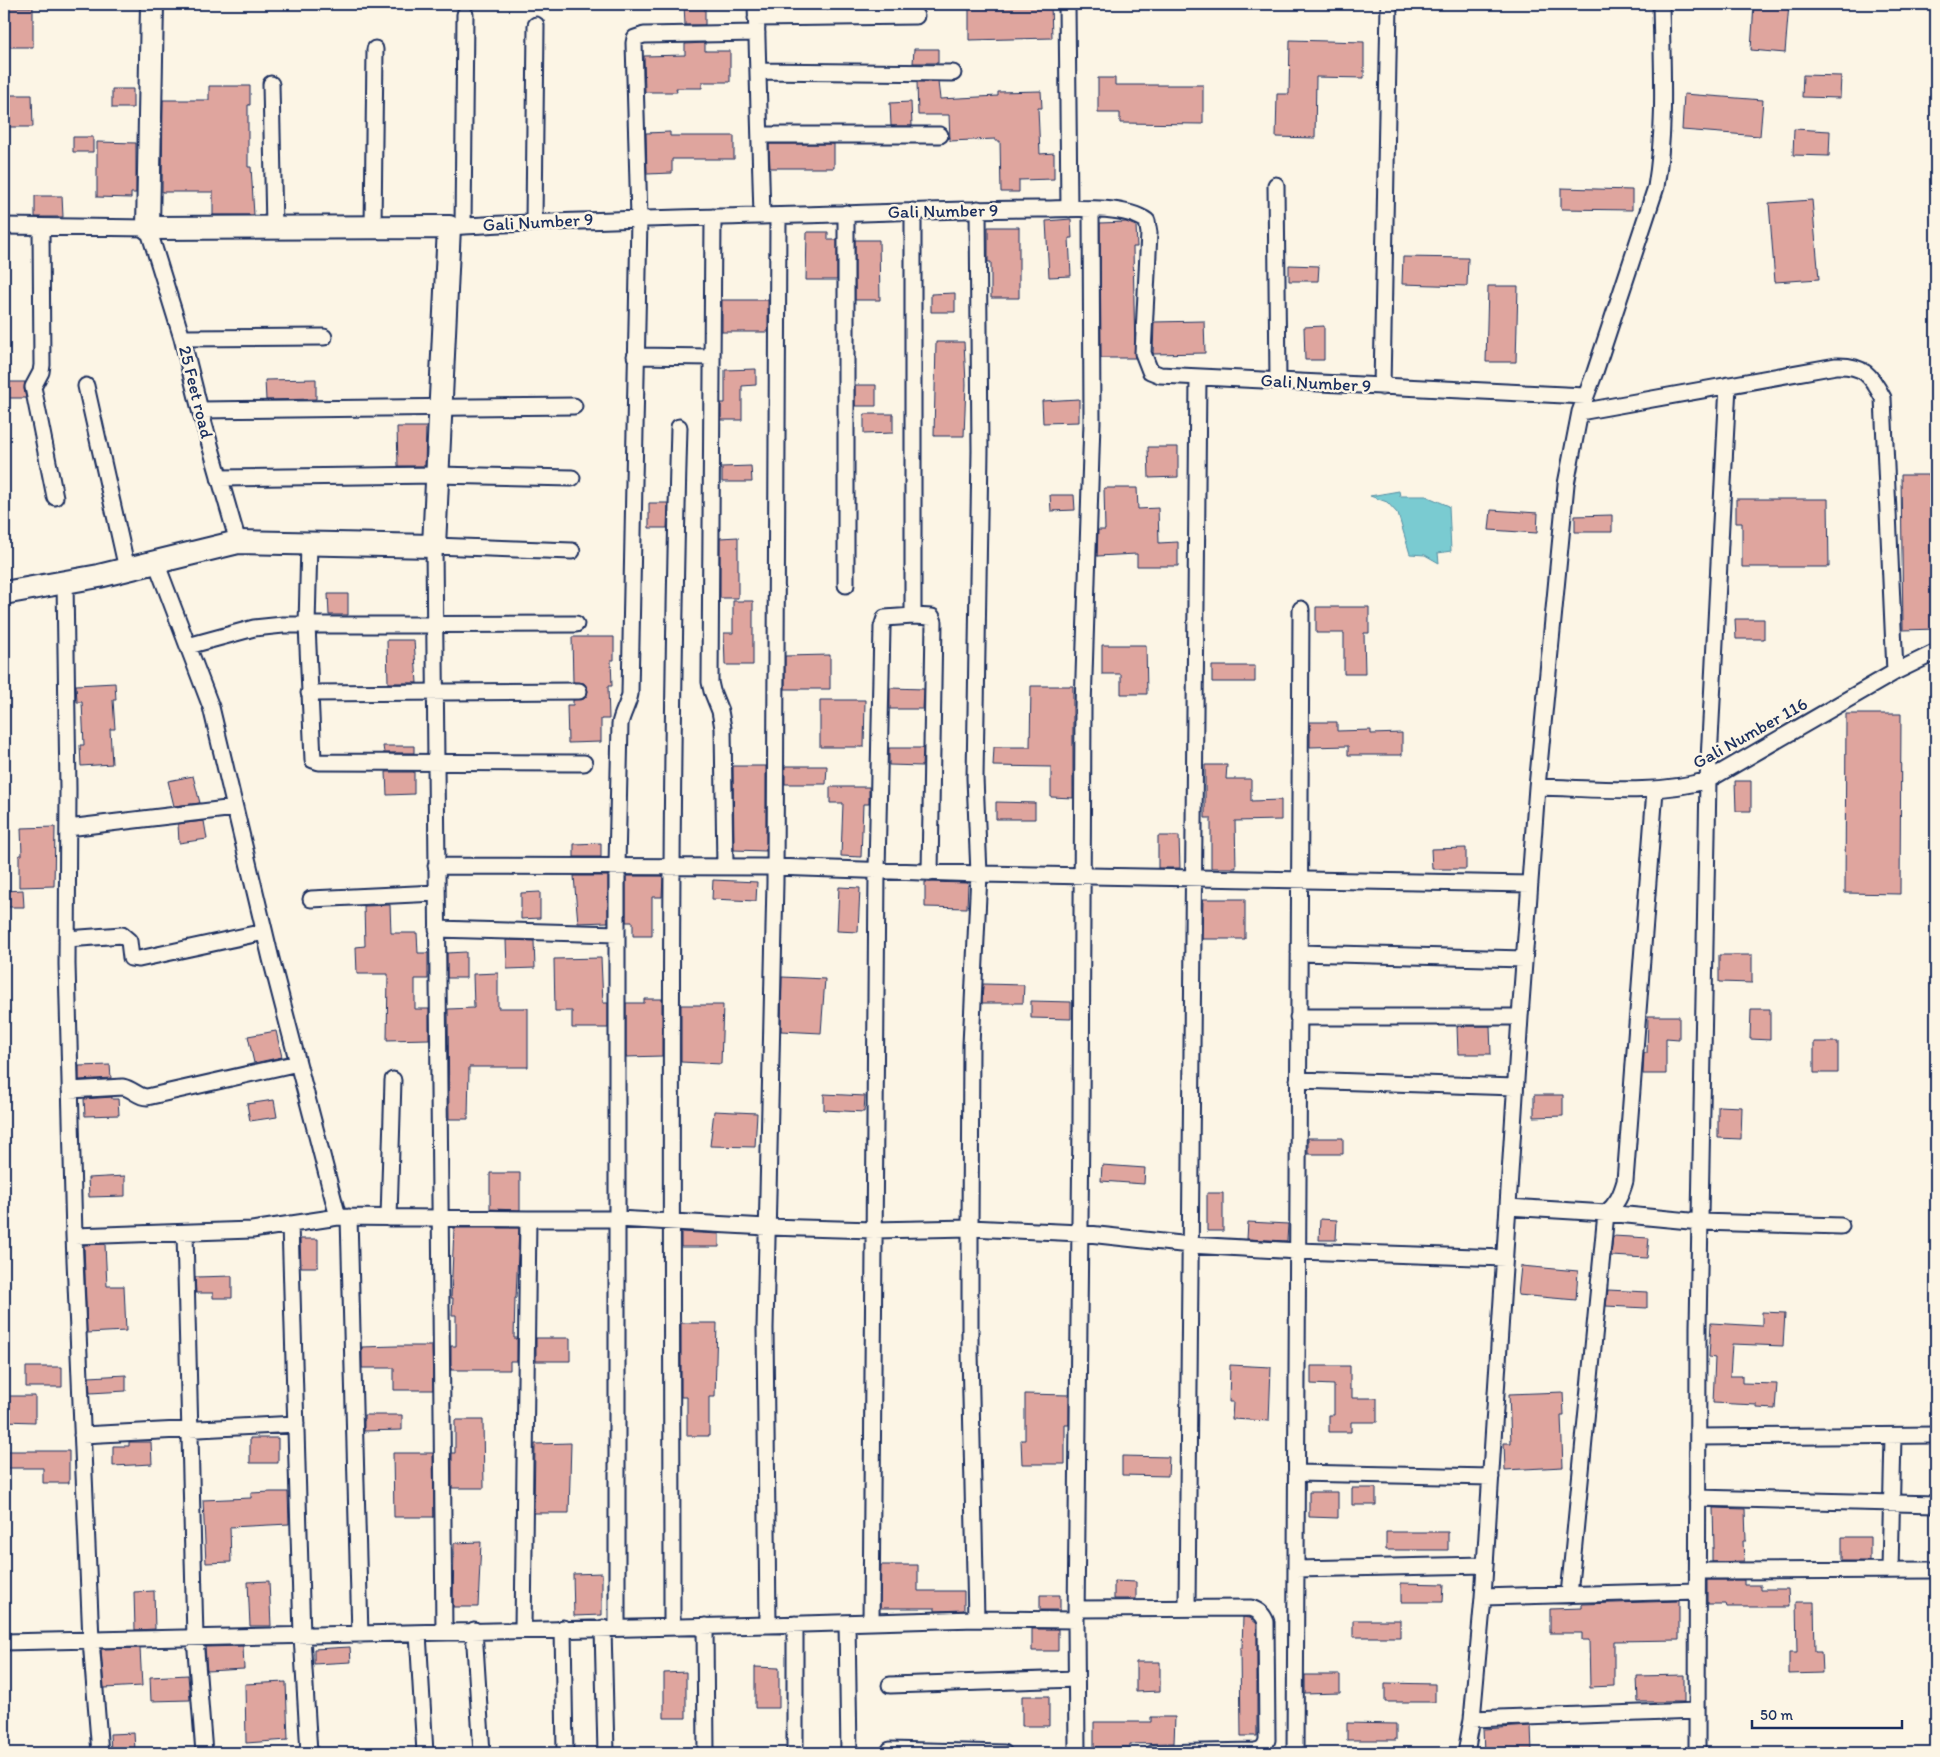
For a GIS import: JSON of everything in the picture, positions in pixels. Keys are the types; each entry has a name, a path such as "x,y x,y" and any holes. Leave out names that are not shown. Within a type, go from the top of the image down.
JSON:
{"street":[{"name":"25 Feet road","path":"152,4 148,228 182,338 200,410 238,542"},
{"path":"1067,4 1069,209"},
{"path":"1382,387 1389,4"},
{"path":"1466,1753 1472,1719 1483,1598 1520,1017 1537,787 1566,484 1580,412 1656,187 1662,132 1662,4"},
{"path":"444,1631 442,1219 436,893 434,546 441,408 456,226 465,14"},
{"path":"606,1753 617,1219 617,866 620,724 621,715 630,694 639,218 635,38 756,18 916,16"},
{"path":"756,18 762,216"},
{"path":"534,222 536,25"},
{"path":"373,227 375,49"},
{"path":"758,71 953,73"},
{"path":"271,84 274,228"},
{"path":"760,135 940,135"},
{"path":"1276,185 1278,381"},
{"path":"976,1620 970,1362 970,1228 971,1045 979,874 975,778 980,450 978,209"},
{"name":"Gali Number 9","path":"148,228 456,226 639,218 778,216 978,209 1090,209 1127,212 1138,215 1147,221 1149,233 1143,353 1150,371 1160,375 1585,396"},
{"path":"1077,1753 1076,1614 1083,707 1092,422 1090,209"},
{"path":"913,616 914,211"},
{"path":"846,214 846,585"},
{"path":"768,1624 765,1328 775,867 778,216"},
{"path":"713,217 710,682 724,728 724,866"},
{"path":"4,226 148,228"},
{"path":"41,227 42,365 41,372 33,387 55,497"},
{"path":"182,338 324,337"},
{"path":"635,356 712,357"},
{"path":"1580,412 1836,366 1848,366 1863,370 1874,381 1883,398 1895,672"},
{"path":"1187,1608 1198,377"},
{"path":"1697,1753 1700,1222 1708,780 1728,385"},
{"path":"86,386 127,570"},
{"path":"200,410 574,406"},
{"path":"672,1627 672,866 674,617 679,426"},
{"path":"219,478 437,476 572,478"},
{"path":"4,593 127,570 238,542 572,551"},
{"path":"309,543 307,625 311,756 315,761 584,763"},
{"path":"156,562 211,707 264,932 298,1062 343,1217 360,1635"},
{"path":"65,582 68,828 67,939 74,1236 91,1640 100,1753"},
{"path":"1295,1753 1301,609"},
{"path":"871,1622 876,871 882,627 885,618 928,615 932,616 934,622 930,873"},
{"path":"188,646 254,628 282,625 434,626 576,624"},
{"name":"Gali Number 116","path":"1537,787 1655,790 1684,788 1708,780 1895,672 1936,652"},
{"path":"309,693 579,691"},
{"path":"1569,1595 1606,1213 1615,1206 1625,1181 1655,790"},
{"path":"68,828 235,808"},
{"path":"436,866 724,866 930,873 1530,884"},
{"path":"311,900 436,893"},
{"path":"437,929 617,934"},
{"path":"67,939 122,935 128,941 131,958 139,960 264,932"},
{"path":"1298,953 1524,959"},
{"path":"1298,1017 1520,1017"},
{"path":"70,1090 129,1088 138,1095 148,1097 298,1062"},
{"path":"389,1218 393,1080"},
{"path":"1298,1080 1516,1087"},
{"path":"1508,1207 1606,1213 1700,1222 1841,1226"},
{"path":"74,1236 252,1230 343,1217 617,1219 767,1227 874,1230 970,1228 1080,1233 1190,1245 1298,1251 1505,1258"},
{"path":"523,1629 528,1219"},
{"path":"290,1224 302,1636 309,1753"},
{"path":"185,1232 195,1638 204,1753"},
{"path":"82,1435 296,1424"},
{"path":"1890,1570 1893,1436"},
{"path":"1698,1437 1936,1436"},
{"path":"1296,1473 1491,1477"},
{"path":"1697,1498 1936,1504"},
{"path":"1296,1569 1485,1565"},
{"path":"1697,1571 1936,1570"},
{"path":"1483,1598 1697,1591"},
{"path":"4,1642 976,1620 1187,1608 1251,1608 1259,1611 1266,1622 1267,1740 1265,1746 1261,1750 1153,1753"},
{"path":"847,1623 849,1753"},
{"path":"795,1624 795,1753"},
{"path":"705,1626 706,1753"},
{"path":"563,1628 565,1753"},
{"path":"474,1630 482,1753"},
{"path":"418,1633 425,1753"},
{"path":"890,1685 1076,1679"},
{"path":"1472,1719 1697,1711"},
{"path":"890,1750 1004,1753"}],"water":[{"path":"1399,491 1400,496 1426,496 1449,506 1451,551 1438,553 1439,563 1425,555 1410,554 1398,514 1387,502 1370,496"}],"building":[{"path":"684,4 705,4 705,25 685,25"},
{"path":"969,4 1051,4 1052,38 969,40"},
{"path":"1754,4 1789,4 1785,53 1751,50"},
{"path":"4,7 33,7 33,47 4,47"},
{"path":"1290,40 1364,42 1364,78 1316,77 1315,138 1276,137 1277,94 1289,94"},
{"path":"705,43 705,51 730,51 730,82 702,82 702,88 676,88 677,92 645,92 644,56 685,55 685,44"},
{"path":"914,49 938,49 938,63 913,63"},
{"path":"1803,75 1841,76 1840,98 1802,97"},
{"path":"1098,78 1115,78 1115,85 1203,85 1203,124 1120,123 1120,113 1098,113"},
{"path":"917,82 938,82 940,99 998,96 998,92 1041,91 1042,108 1038,108 1040,154 1054,153 1054,179 1019,180 1019,192 1001,192 1000,141 995,141 995,139 950,141 949,115 918,115"},
{"path":"209,86 250,86 250,105 248,105 248,167 251,167 254,215 213,215 213,192 162,192 163,100 209,100"},
{"path":"112,89 133,89 133,108 112,108"},
{"path":"1684,94 1763,100 1760,136 1682,130"},
{"path":"4,95 32,95 33,127 4,127"},
{"path":"911,102 912,126 891,126 890,103"},
{"path":"1794,129 1830,131 1829,156 1793,155"},
{"path":"670,132 670,136 734,136 734,159 672,159 672,173 647,174 646,133"},
{"path":"73,137 93,137 93,152 73,152"},
{"path":"97,142 136,143 136,193 131,193 131,198 97,197"},
{"path":"769,144 834,144 834,168 770,168"},
{"path":"1561,188 1632,190 1632,210 1561,209"},
{"path":"35,196 62,196 63,217 35,217"},
{"path":"1812,200 1819,279 1775,282 1769,203"},
{"path":"1071,219 1072,238 1069,238 1071,276 1049,277 1046,221"},
{"path":"1126,222 1136,226 1137,247 1133,247 1135,358 1101,358 1100,223"},
{"path":"988,227 1019,227 1019,298 991,298 991,262 988,262"},
{"path":"807,232 828,232 828,240 837,240 837,280 806,280"},
{"path":"855,240 879,240 880,300 855,300"},
{"path":"1403,257 1468,258 1467,286 1402,284"},
{"path":"1289,265 1319,266 1318,281 1289,281"},
{"path":"1488,286 1518,286 1516,362 1486,362"},
{"path":"955,293 955,312 931,312 931,294"},
{"path":"722,300 768,300 768,332 722,332"},
{"path":"1204,321 1205,353 1153,354 1154,322"},
{"path":"1324,326 1324,360 1305,360 1304,327"},
{"path":"936,342 964,342 966,384 964,436 934,436"},
{"path":"756,369 756,385 742,386 742,420 721,420 721,403 725,403 725,370"},
{"path":"316,379 316,399 266,400 265,380"},
{"path":"4,382 25,382 26,398 4,398"},
{"path":"855,385 876,385 876,406 855,406"},
{"path":"1079,399 1079,422 1043,423 1042,401"},
{"path":"864,414 893,414 893,433 864,434"},
{"path":"397,427 426,427 425,466 398,466"},
{"path":"1148,447 1178,447 1178,477 1149,478"},
{"path":"751,466 752,482 722,482 722,467"},
{"path":"1901,475 1936,475 1936,629 1903,630"},
{"path":"1104,488 1137,488 1138,509 1158,508 1159,543 1178,542 1178,566 1137,566 1137,554 1097,556 1098,530 1105,530"},
{"path":"1050,495 1074,495 1075,510 1051,511"},
{"path":"1736,499 1828,499 1829,567 1742,567 1742,523 1736,523"},
{"path":"649,503 668,503 667,528 649,528"},
{"path":"1491,510 1538,513 1537,533 1489,530"},
{"path":"1612,515 1612,532 1575,532 1575,516"},
{"path":"738,537 738,598 720,598 720,538"},
{"path":"328,594 348,594 348,615 329,615"},
{"path":"733,601 753,601 753,665 725,665 724,633 733,633"},
{"path":"1316,607 1369,607 1369,633 1364,633 1365,674 1344,674 1344,633 1316,633"},
{"path":"1735,619 1764,619 1764,639 1736,639"},
{"path":"572,637 614,637 614,660 611,660 612,686 608,686 609,719 601,719 601,742 568,743 567,705 573,705 573,700 584,699 588,691 584,683 573,682"},
{"path":"387,640 414,640 417,683 388,683"},
{"path":"1102,645 1146,645 1147,694 1121,694 1121,674 1102,674"},
{"path":"830,655 830,689 785,689 785,656"},
{"path":"1212,666 1255,666 1255,682 1212,682"},
{"path":"115,683 116,700 113,700 115,729 110,729 112,764 81,766 80,745 84,745 82,702 77,702 76,685"},
{"path":"1031,686 1073,686 1073,798 1051,797 1051,767 993,766 994,747 1030,747"},
{"path":"890,688 924,689 923,709 890,709"},
{"path":"820,700 865,700 864,747 820,747"},
{"path":"1846,714 1901,714 1900,894 1845,893"},
{"path":"1310,722 1337,722 1337,731 1371,730 1371,734 1402,733 1402,755 1348,755 1348,746 1310,747"},
{"path":"383,746 414,746 414,753 384,753"},
{"path":"889,748 923,748 922,766 889,765"},
{"path":"1205,765 1227,765 1226,779 1251,779 1251,801 1281,800 1281,820 1235,821 1236,868 1211,868 1211,818 1205,818"},
{"path":"733,766 766,766 766,851 734,850"},
{"path":"785,766 827,766 826,784 785,784"},
{"path":"386,772 414,772 414,794 387,795"},
{"path":"193,776 200,803 174,806 168,781"},
{"path":"1735,781 1751,781 1751,811 1736,811"},
{"path":"830,787 869,787 869,804 863,804 861,857 841,856 843,803 830,803"},
{"path":"996,802 1035,803 1035,819 996,819"},
{"path":"204,821 207,839 179,843 178,824"},
{"path":"55,827 54,886 19,887 19,855 22,855 21,828"},
{"path":"1158,836 1179,836 1180,868 1158,868"},
{"path":"601,843 601,857 574,857 574,844"},
{"path":"1466,848 1466,869 1432,869 1431,849"},
{"path":"574,876 608,876 608,922 578,923"},
{"path":"626,876 663,876 662,897 652,897 652,936 633,936 633,922 626,922"},
{"path":"713,880 757,882 756,901 712,899"},
{"path":"925,882 968,883 967,908 925,907"},
{"path":"839,887 860,888 858,932 837,931"},
{"path":"23,890 24,907 4,907 4,891"},
{"path":"540,892 540,918 521,919 521,893"},
{"path":"1203,899 1245,899 1245,939 1202,939"},
{"path":"390,905 391,933 417,933 418,953 428,953 428,979 415,979 415,1009 429,1009 429,1039 387,1040 388,974 357,974 356,947 365,946 364,906"},
{"path":"506,940 534,941 535,968 507,969"},
{"path":"466,952 466,978 447,978 447,953"},
{"path":"1719,955 1752,955 1752,983 1719,982"},
{"path":"601,958 603,1003 608,1003 608,1028 572,1028 572,1011 555,1011 554,959"},
{"path":"498,973 498,1008 528,1008 528,1067 469,1067 468,1119 449,1119 448,1009 474,1008 473,974"},
{"path":"782,977 825,979 821,1033 781,1031"},
{"path":"983,984 1024,985 1023,1003 982,1003"},
{"path":"644,999 662,999 662,1056 626,1057 626,1003 644,1003"},
{"path":"1031,1001 1071,1002 1071,1019 1031,1018"},
{"path":"681,1005 723,1005 721,1064 681,1062"},
{"path":"1751,1009 1770,1009 1770,1040 1750,1039"},
{"path":"1648,1016 1679,1016 1679,1039 1666,1038 1666,1074 1643,1074 1644,1053 1647,1053"},
{"path":"1457,1026 1490,1026 1491,1054 1458,1054"},
{"path":"276,1031 282,1057 254,1063 248,1036"},
{"path":"1814,1042 1838,1042 1838,1073 1814,1073"},
{"path":"110,1065 111,1078 79,1080 79,1066"},
{"path":"824,1094 865,1096 864,1112 824,1110"},
{"path":"1534,1095 1563,1095 1563,1116 1534,1117"},
{"path":"112,1097 112,1099 118,1099 119,1115 85,1116 84,1099"},
{"path":"274,1100 277,1117 250,1121 247,1104"},
{"path":"1718,1106 1742,1107 1741,1139 1718,1138"},
{"path":"714,1111 757,1113 755,1147 710,1146"},
{"path":"1308,1138 1343,1138 1343,1154 1308,1154"},
{"path":"1102,1165 1145,1168 1144,1184 1101,1181"},
{"path":"490,1173 520,1173 520,1210 490,1209"},
{"path":"125,1176 125,1196 89,1197 88,1178"},
{"path":"1207,1193 1223,1193 1223,1231 1207,1231"},
{"path":"1320,1219 1337,1220 1336,1240 1319,1240"},
{"path":"1248,1222 1288,1224 1287,1241 1247,1239"},
{"path":"454,1228 519,1228 514,1338 517,1338 517,1361 510,1361 510,1370 451,1370 451,1346 456,1346 456,1315 452,1315 453,1298 451,1298"},
{"path":"681,1232 719,1234 719,1247 681,1247"},
{"path":"1613,1236 1649,1238 1647,1258 1611,1256"},
{"path":"300,1239 318,1239 318,1267 301,1267"},
{"path":"105,1244 107,1286 124,1286 126,1331 87,1333 84,1245"},
{"path":"1521,1266 1578,1271 1576,1300 1518,1295"},
{"path":"232,1276 232,1298 213,1298 213,1293 196,1293 195,1277"},
{"path":"1608,1290 1647,1292 1647,1308 1606,1306"},
{"path":"1762,1312 1785,1313 1783,1346 1732,1344 1730,1376 1742,1376 1742,1383 1777,1384 1775,1409 1757,1408 1757,1405 1713,1403 1715,1358 1709,1357 1711,1323 1762,1326"},
{"path":"681,1323 717,1323 715,1397 709,1397 709,1436 687,1436 687,1397 681,1397"},
{"path":"536,1338 570,1338 570,1361 536,1361"},
{"path":"432,1346 433,1390 394,1390 394,1368 362,1368 362,1347"},
{"path":"1230,1365 1271,1367 1269,1421 1232,1419 1233,1402 1229,1402"},
{"path":"1311,1366 1350,1366 1352,1398 1377,1398 1377,1422 1351,1422 1351,1432 1329,1432 1329,1415 1334,1415 1334,1385 1311,1384"},
{"path":"26,1367 62,1367 62,1387 26,1387"},
{"path":"126,1375 126,1391 90,1393 89,1377"},
{"path":"1563,1392 1564,1416 1561,1416 1563,1467 1505,1470 1504,1443 1511,1443 1509,1394"},
{"path":"1025,1394 1069,1395 1069,1425 1065,1425 1065,1464 1022,1464 1021,1440 1025,1440"},
{"path":"4,1396 35,1396 35,1422 4,1421"},
{"path":"364,1415 402,1415 402,1430 364,1431"},
{"path":"455,1420 483,1420 484,1488 452,1488 452,1453 455,1453"},
{"path":"250,1438 278,1438 278,1463 250,1463"},
{"path":"129,1442 151,1442 152,1464 113,1466 113,1446 129,1446"},
{"path":"571,1443 569,1513 534,1513 535,1444"},
{"path":"4,1451 69,1451 69,1483 43,1483 43,1468 4,1468"},
{"path":"393,1453 433,1453 434,1517 394,1517"},
{"path":"1122,1456 1169,1457 1168,1476 1122,1475"},
{"path":"1352,1488 1376,1488 1376,1505 1352,1505"},
{"path":"288,1492 289,1524 230,1527 231,1562 206,1563 203,1500 251,1498 251,1493"},
{"path":"1309,1492 1338,1492 1338,1518 1309,1517"},
{"path":"1713,1508 1745,1509 1746,1541 1743,1541 1744,1561 1712,1562 1712,1548 1714,1548"},
{"path":"1386,1532 1448,1532 1448,1550 1386,1550"},
{"path":"1842,1537 1870,1537 1870,1561 1842,1561"},
{"path":"481,1542 478,1607 453,1607 454,1543"},
{"path":"881,1565 918,1565 918,1591 964,1591 964,1610 935,1611 935,1608 880,1608"},
{"path":"602,1573 602,1615 574,1616 573,1574"},
{"path":"1707,1580 1744,1580 1744,1585 1761,1585 1761,1589 1788,1589 1789,1607 1727,1607 1726,1604 1707,1604"},
{"path":"269,1581 271,1626 250,1626 248,1582"},
{"path":"1114,1581 1136,1582 1136,1599 1114,1599"},
{"path":"1401,1583 1444,1584 1443,1602 1401,1602"},
{"path":"154,1591 155,1629 135,1630 134,1592"},
{"path":"1040,1595 1060,1595 1060,1610 1040,1610"},
{"path":"1679,1601 1679,1640 1614,1641 1614,1686 1590,1687 1589,1640 1582,1640 1582,1633 1550,1633 1550,1609 1582,1608 1582,1604"},
{"path":"1796,1602 1814,1602 1815,1652 1821,1652 1822,1673 1789,1674 1789,1653 1797,1653"},
{"path":"1243,1617 1250,1618 1257,1624 1257,1736 1241,1736 1240,1648 1242,1648"},
{"path":"1353,1620 1400,1620 1400,1637 1353,1637"},
{"path":"1032,1629 1058,1629 1058,1651 1032,1651"},
{"path":"243,1646 244,1669 207,1671 205,1647"},
{"path":"350,1647 351,1662 314,1664 314,1649"},
{"path":"140,1648 142,1686 104,1688 101,1649"},
{"path":"1136,1662 1160,1662 1160,1691 1136,1692"},
{"path":"755,1667 779,1668 779,1708 755,1708"},
{"path":"686,1672 686,1718 664,1718 664,1673"},
{"path":"188,1675 190,1700 151,1701 150,1677"},
{"path":"1305,1675 1340,1675 1340,1693 1305,1694"},
{"path":"1684,1675 1684,1702 1638,1702 1637,1676"},
{"path":"286,1682 288,1740 246,1743 245,1684"},
{"path":"1385,1683 1435,1684 1435,1702 1385,1702"},
{"path":"1022,1696 1049,1696 1049,1726 1022,1726"},
{"path":"1151,1717 1175,1717 1174,1743 1130,1744 1130,1747 1094,1747 1094,1722 1151,1722"},
{"path":"1347,1723 1396,1724 1396,1740 1347,1740"},
{"path":"1531,1726 1532,1752 1484,1753 1483,1729"},
{"path":"134,1733 135,1750 111,1751 110,1734"}]}
